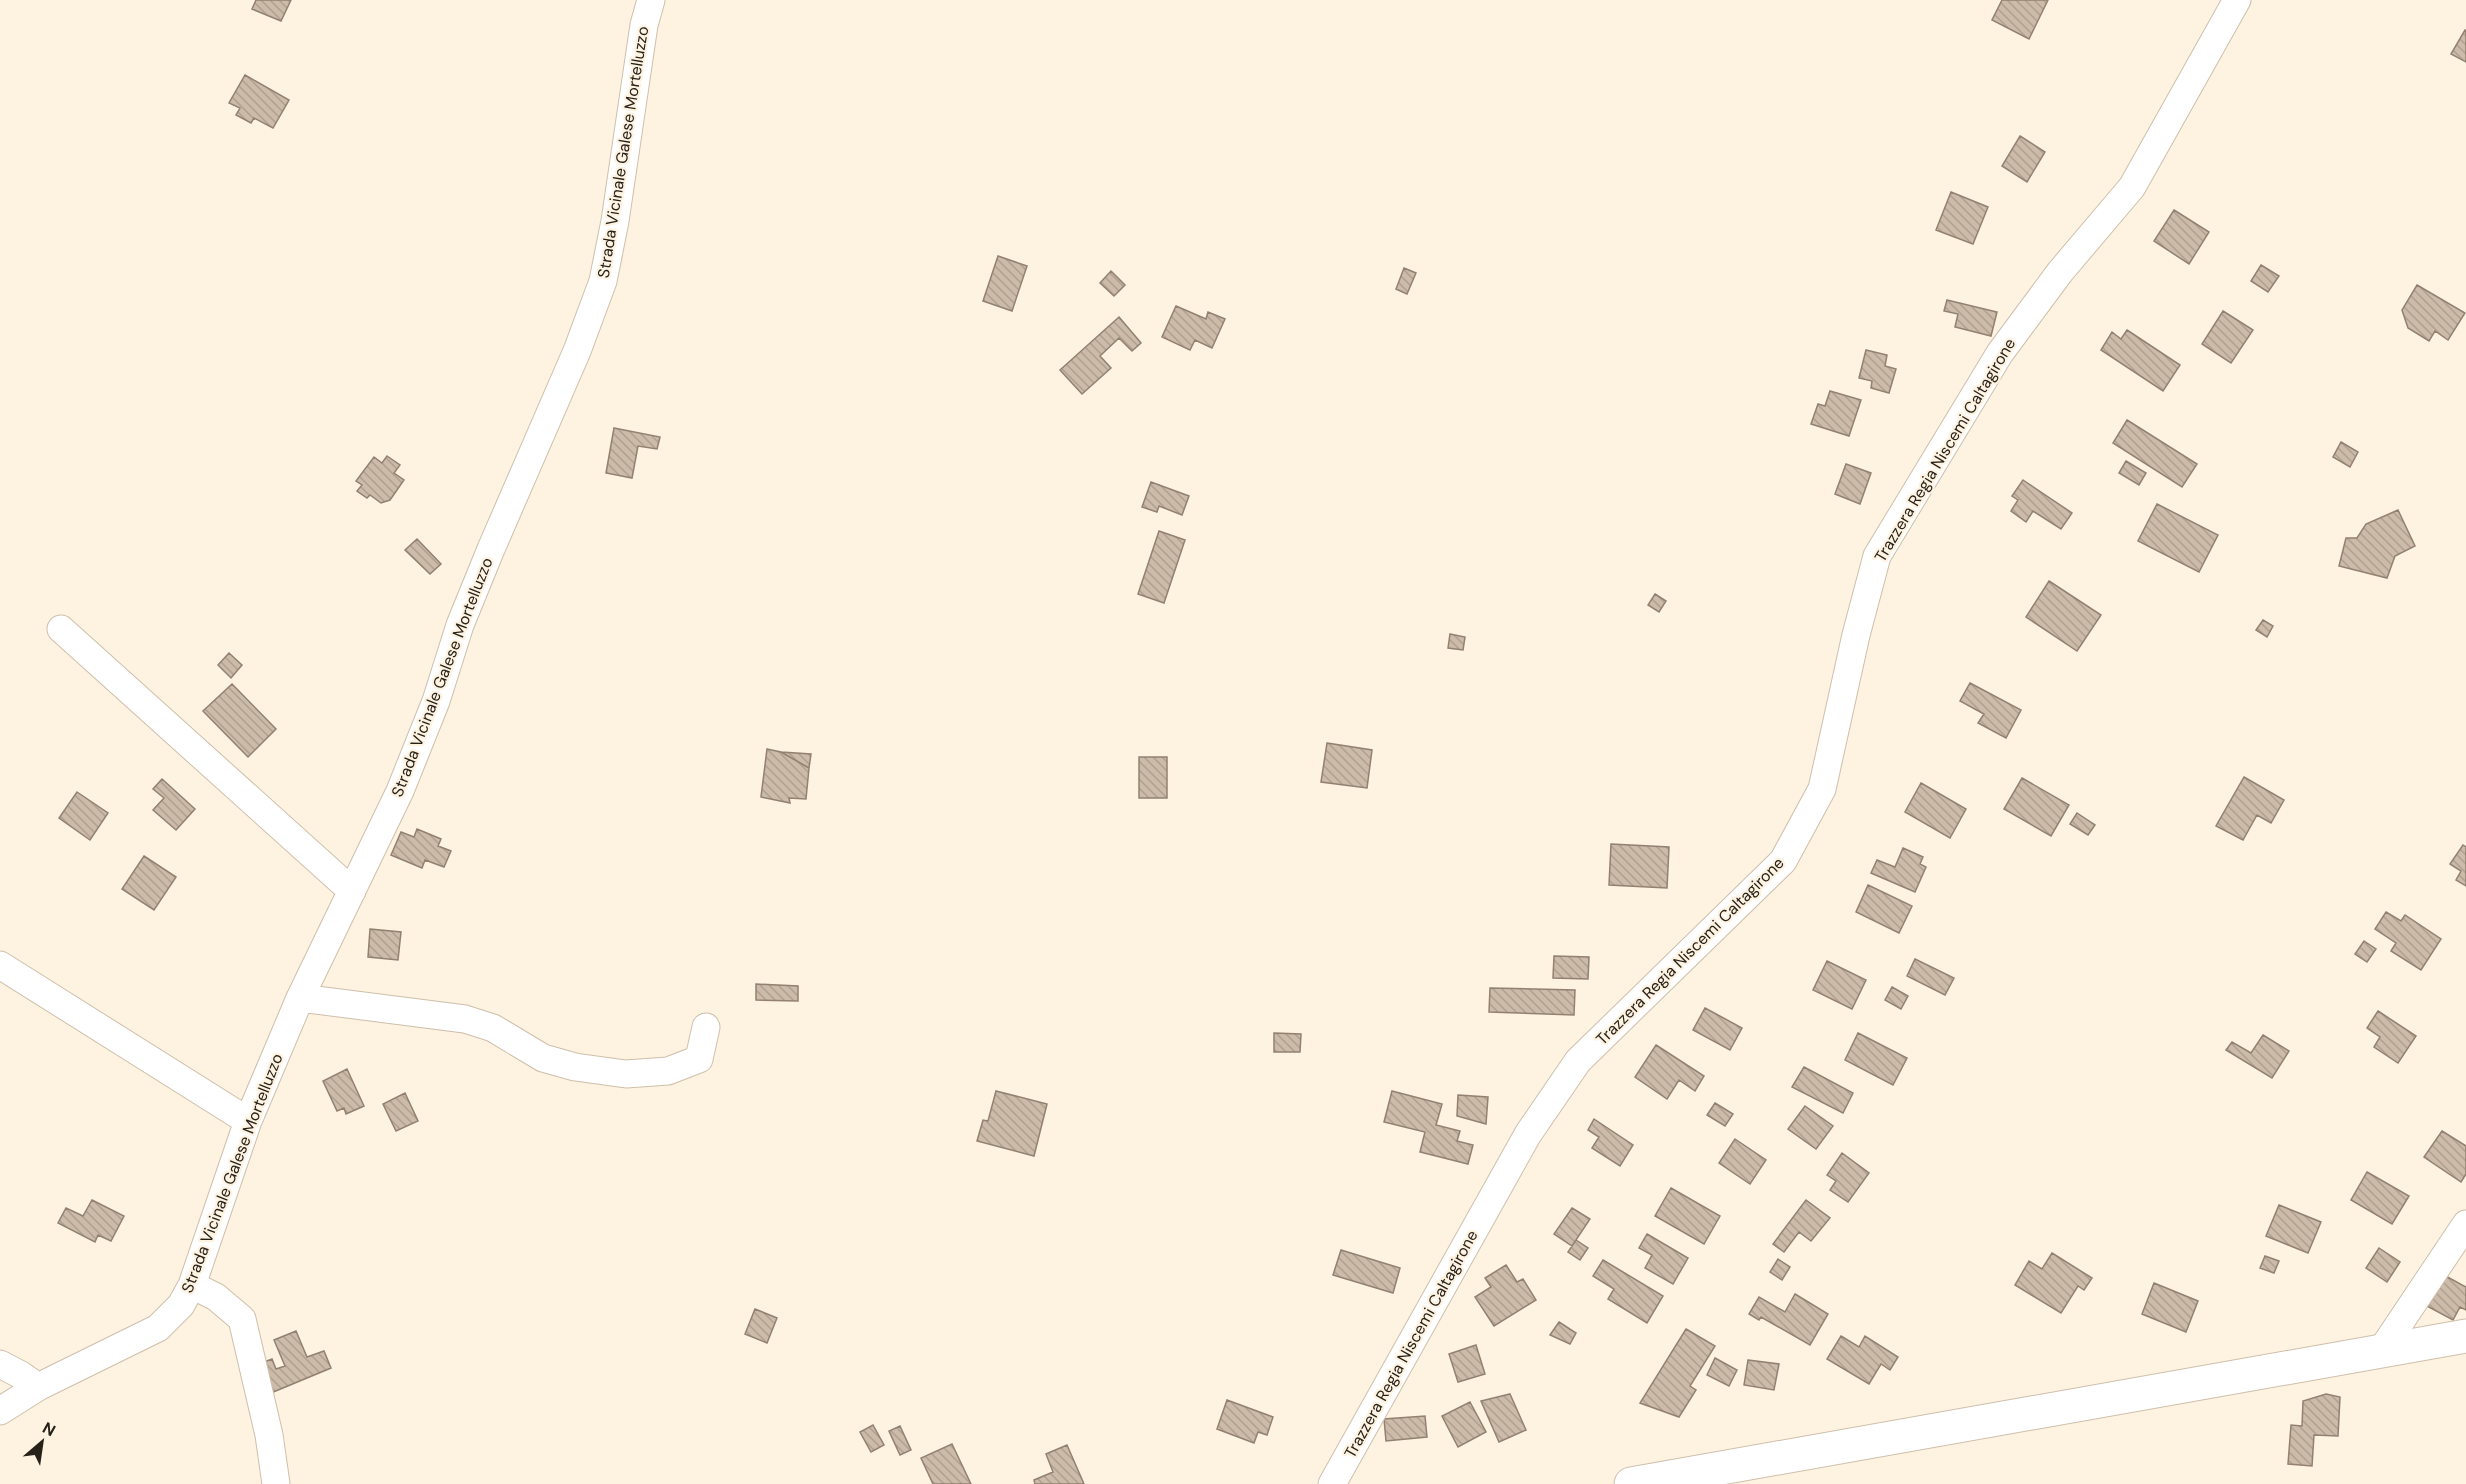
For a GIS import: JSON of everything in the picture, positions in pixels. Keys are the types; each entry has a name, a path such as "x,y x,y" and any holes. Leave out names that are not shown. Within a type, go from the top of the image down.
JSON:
{"main road":[{"path":"1631,1484 2466,1336"}],"street":[{"name":"Strada Vicinale Galese Mortelluzzo","path":"0,1411 38,1388 158,1328 181,1305 192,1285 248,1121 300,998 400,790 436,701 460,625 577,351 603,281 615,221 644,25 651,0"},
{"name":"Trazzera Regia Niscemi Caltagirone","path":"1332,1484 1528,1134 1578,1061 1783,861 1822,789 1856,635 1877,556 2000,353 2060,272 2132,187 2237,0"},
{"path":"61,629 352,891"},
{"path":"0,965 248,1121"},
{"path":"300,998 465,1018 493,1028 543,1058 575,1067 626,1074 668,1071 699,1059 706,1027"},
{"path":"2381,1351 2466,1224"},
{"path":"192,1285 216,1297 242,1319 269,1435 276,1484"},
{"path":"0,1364 21,1375 38,1388"}],"building":[{"path":"256,0 291,0 281,21 252,9"},
{"path":"2002,0 2048,0 2029,39 1992,20"},
{"path":"2466,30 2466,62 2451,54"},
{"path":"245,75 289,100 273,128 254,118 251,123 236,115 240,108 229,103"},
{"path":"2020,136 2045,152 2027,182 2002,166"},
{"path":"1951,192 1988,207 1973,244 1936,230"},
{"path":"2174,210 2209,232 2189,264 2154,241"},
{"path":"998,256 1027,266 1012,311 983,301"},
{"path":"2261,265 2279,276 2268,292 2251,281"},
{"path":"1404,268 1416,273 1407,294 1396,289"},
{"path":"1111,271 1125,285 1114,296 1100,283"},
{"path":"2417,285 2465,313 2448,340 2435,331 2429,341 2408,328 2402,310"},
{"path":"1947,300 1997,312 1991,336 1955,327 1958,314 1944,311"},
{"path":"1176,306 1206,319 1208,312 1225,319 1212,348 1195,340 1190,350 1162,337"},
{"path":"2223,311 2253,330 2231,363 2202,344"},
{"path":"1119,317 1141,343 1132,351 1119,338 1100,356 1111,368 1082,394 1060,370"},
{"path":"2127,330 2180,365 2163,391 2101,350 2112,332 2121,339"},
{"path":"1866,350 1887,355 1885,366 1896,369 1889,393 1871,388 1872,381 1859,378"},
{"path":"1830,391 1861,400 1849,436 1811,424 1818,404 1825,406"},
{"path":"2127,420 2197,464 2182,487 2113,443"},
{"path":"614,428 660,437 657,449 638,446 632,478 606,473"},
{"path":"2341,442 2358,452 2350,467 2333,457"},
{"path":"387,456 400,465 394,473 404,480 390,500 381,503 370,495 367,498 357,491 362,485 356,481 374,457 382,463"},
{"path":"2126,461 2146,473 2139,485 2119,473"},
{"path":"1846,464 1871,473 1860,504 1835,494"},
{"path":"2023,480 2072,513 2061,529 2033,511 2026,522 2011,511 2018,500 2012,496"},
{"path":"1151,482 1189,496 1182,515 1159,506 1157,512 1142,507"},
{"path":"2157,504 2218,535 2199,572 2138,541"},
{"path":"2398,510 2415,546 2395,556 2387,578 2339,566 2346,538 2357,538 2366,524"},
{"path":"1159,531 1185,540 1164,603 1138,594"},
{"path":"417,539 441,564 430,574 405,550"},
{"path":"2049,581 2101,615 2077,651 2026,617"},
{"path":"1655,594 1666,601 1659,612 1648,605"},
{"path":"2263,620 2273,626 2267,637 2256,630"},
{"path":"1450,634 1465,637 1463,650 1448,648"},
{"path":"229,653 242,665 231,678 218,665"},
{"path":"1970,683 2021,710 2006,738 1978,723 1984,714 1960,701"},
{"path":"232,684 276,729 248,757 203,711"},
{"path":"1327,743 1372,750 1367,788 1321,782"},
{"path":"767,749 781,752 809,768 806,799 789,798 790,803 761,797"},
{"path":"781,752 811,754 809,768"},
{"path":"1139,757 1167,757 1167,798 1139,798"},
{"path":"2244,777 2284,800 2271,823 2257,815 2243,840 2216,826"},
{"path":"2022,778 2069,805 2051,836 2004,809"},
{"path":"162,779 195,809 176,830 153,810 164,798 153,789"},
{"path":"1921,783 1966,809 1950,838 1905,812"},
{"path":"77,792 108,813 90,840 59,818"},
{"path":"2077,813 2095,825 2088,835 2070,824"},
{"path":"417,829 441,839 438,846 451,851 444,867 425,860 422,868 391,855 401,832 414,837"},
{"path":"1611,844 1669,847 1667,888 1609,885"},
{"path":"2463,845 2466,847 2466,886 2456,880 2461,871 2450,864"},
{"path":"1903,848 1923,857 1920,864 1926,867 1915,892 1871,873 1877,860 1895,867"},
{"path":"144,856 176,877 154,910 122,889"},
{"path":"1868,885 1912,906 1899,933 1856,912"},
{"path":"2386,912 2401,921 2405,915 2441,939 2421,970 2391,951 2396,943 2375,929"},
{"path":"370,929 401,932 398,960 368,957"},
{"path":"2364,941 2376,949 2367,962 2355,954"},
{"path":"1554,956 1589,957 1588,979 1553,978"},
{"path":"1915,959 1954,978 1945,995 1907,976"},
{"path":"1827,961 1866,980 1852,1009 1813,990"},
{"path":"756,984 798,986 798,1001 756,1000"},
{"path":"1892,987 1908,996 1901,1009 1885,1000"},
{"path":"1490,988 1575,990 1574,1015 1489,1012"},
{"path":"1705,1008 1742,1028 1730,1050 1693,1030"},
{"path":"2378,1011 2416,1036 2398,1063 2374,1047 2380,1037 2367,1028"},
{"path":"1274,1033 1301,1034 1300,1052 1274,1052"},
{"path":"1858,1033 1907,1058 1893,1085 1845,1060"},
{"path":"2263,1035 2289,1051 2272,1078 2226,1050 2232,1042 2251,1053"},
{"path":"1656,1045 1704,1076 1695,1091 1679,1080 1667,1099 1635,1077"},
{"path":"1804,1067 1853,1093 1843,1113 1792,1087"},
{"path":"347,1069 364,1106 346,1114 344,1108 337,1111 323,1081"},
{"path":"996,1091 1047,1104 1034,1156 977,1141 983,1120 988,1121"},
{"path":"1392,1091 1442,1104 1436,1125 1460,1131 1457,1141 1473,1145 1468,1164 1420,1152 1425,1132 1384,1122"},
{"path":"405,1093 418,1121 396,1131 383,1104"},
{"path":"1458,1095 1488,1097 1486,1124 1457,1116"},
{"path":"1715,1103 1733,1114 1725,1126 1707,1115"},
{"path":"1805,1106 1833,1126 1816,1149 1788,1129"},
{"path":"1594,1119 1633,1145 1620,1166 1592,1148 1599,1137 1588,1130"},
{"path":"2442,1131 2466,1146 2466,1174 2461,1182 2424,1157"},
{"path":"1735,1139 1766,1160 1750,1184 1719,1163"},
{"path":"1842,1153 1869,1173 1848,1202 1830,1190 1836,1181 1827,1175"},
{"path":"2367,1172 2409,1196 2392,1224 2351,1200"},
{"path":"1671,1188 1720,1216 1704,1244 1655,1216"},
{"path":"92,1200 124,1216 111,1241 98,1235 95,1242 58,1223 66,1208 83,1216"},
{"path":"1806,1200 1830,1218 1811,1241 1799,1232 1784,1252 1773,1244"},
{"path":"2279,1205 2321,1222 2308,1253 2266,1236"},
{"path":"1572,1208 1590,1219 1572,1246 1554,1234"},
{"path":"1647,1234 1688,1258 1673,1284 1645,1268 1652,1255 1639,1248"},
{"path":"1576,1240 1588,1248 1580,1260 1568,1252"},
{"path":"2379,1248 2400,1262 2387,1282 2366,1268"},
{"path":"1341,1250 1400,1268 1393,1293 1333,1275"},
{"path":"2052,1253 2092,1278 2084,1290 2078,1286 2061,1313 2015,1285 2029,1261 2042,1269"},
{"path":"2265,1256 2279,1261 2274,1273 2260,1268"},
{"path":"1778,1259 1790,1267 1782,1280 1770,1272"},
{"path":"1603,1260 1663,1296 1647,1323 1608,1299 1614,1289 1593,1276"},
{"path":"1506,1265 1517,1282 1523,1279 1536,1300 1494,1326 1475,1297 1491,1287 1485,1278"},
{"path":"2442,1274 2466,1287 2466,1310 2460,1307 2453,1320 2425,1305"},
{"path":"2154,1283 2198,1301 2186,1332 2142,1314"},
{"path":"1795,1294 1828,1314 1810,1345 1761,1317 1759,1320 1749,1314 1759,1297 1785,1312"},
{"path":"755,1309 777,1318 767,1343 745,1334"},
{"path":"1559,1322 1576,1333 1570,1344 1550,1335"},
{"path":"1686,1329 1715,1346 1690,1386 1696,1390 1679,1417 1640,1403"},
{"path":"296,1331 307,1357 324,1351 331,1368 271,1393 259,1364 272,1359 276,1369 285,1366 274,1340"},
{"path":"1841,1336 1859,1347 1865,1336 1898,1357 1890,1370 1881,1364 1869,1384 1827,1359"},
{"path":"1476,1345 1485,1374 1458,1382 1449,1354"},
{"path":"1715,1358 1737,1370 1729,1386 1707,1375"},
{"path":"1748,1360 1779,1364 1774,1390 1744,1385"},
{"path":"1510,1394 1526,1430 1499,1442 1481,1401"},
{"path":"2326,1394 2340,1397 2338,1436 2314,1435 2312,1466 2288,1464 2291,1425 2302,1426 2303,1401"},
{"path":"1227,1400 1273,1417 1267,1435 1258,1432 1254,1443 1217,1429"},
{"path":"1470,1402 1486,1432 1458,1447 1442,1416"},
{"path":"1425,1416 1427,1437 1386,1441 1384,1419"},
{"path":"873,1425 884,1445 871,1452 860,1432"},
{"path":"900,1426 911,1450 900,1455 889,1431"},
{"path":"952,1444 971,1484 933,1484 921,1458"},
{"path":"1067,1445 1084,1484 1035,1484 1034,1480 1053,1472 1046,1454"}]}
